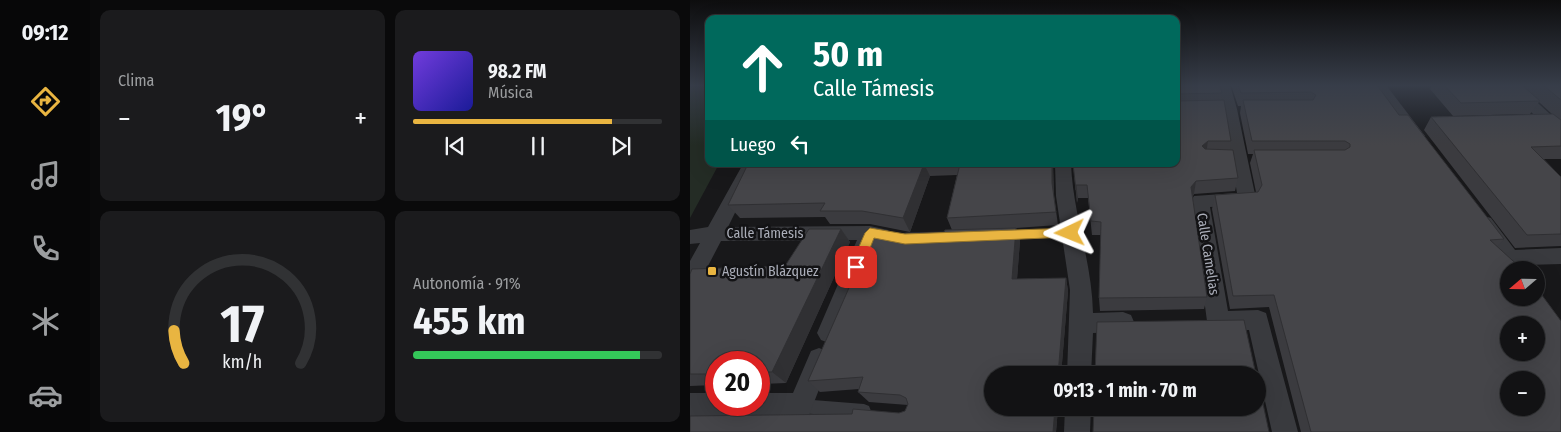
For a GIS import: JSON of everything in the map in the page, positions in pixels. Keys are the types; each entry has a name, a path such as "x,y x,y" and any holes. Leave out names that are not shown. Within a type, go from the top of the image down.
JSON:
{"street":[{"name":"Calle Camelias","path":"1229,105 1247,199 1200,201 1209,321 1258,320 1284,432"},
{"path":"1395,105 1427,148"},
{"path":"1532,105 1561,132"},
{"path":"1528,121 1548,120"},
{"path":"1409,124 1429,124"},
{"path":"690,281 749,167"},
{"path":"1063,167 1062,183 1081,290 1082,323 1080,366"},
{"path":"1474,211 1512,261"},
{"path":"690,406 800,406 870,233"},
{"name":"Calle Támesis","path":"690,237 714,234 870,233 896,237"},
{"path":"1532,261 1561,256"},
{"path":"1082,323 1140,322"},
{"path":"1076,432 1077,416"}],"lane":[{"path":"992,236 1070,233"},
{"path":"800,406 878,412"}],"shaded area":[{"path":"690,105 705,105 705,167 717,167 690,218"}],"building":[{"path":"1180,105 1225,105 1231,141 1208,141 1202,146 1205,149 1233,150 1238,178 1196,181 1191,187 1207,297 1099,298 1101,222 1091,221 1087,185 1076,185 1076,190 1073,167 1180,167"},
{"path":"1244,105 1392,105 1399,115 1408,115 1504,239 1490,240 1513,261 1500,261 1500,306 1545,306 1545,299 1561,321 1561,432 1311,432 1274,295 1233,296 1215,195 1258,192 1262,185 1254,150 1345,150 1350,147 1350,144 1345,141 1252,141"},
{"path":"1553,114 1561,120 1561,146 1531,147 1561,177 1561,234 1527,235 1431,117"},
{"path":"747,167 923,167 903,218 862,211 820,211 825,203 728,205"},
{"path":"959,167 1052,167 1056,212 947,218"},
{"path":"1016,228 1012,279 1066,278 1059,366 984,366 984,416 1054,416 1053,432 690,432 690,416 852,414 853,409 899,413 905,411 908,404 906,398 900,395 858,392 863,377 808,381 874,231 898,235 944,232 945,230"},
{"path":"809,229 841,229 772,372 770,372 770,351 705,351 705,374 690,374 690,274 692,269 785,266"},
{"path":"1244,320 1254,366 1095,366 1097,322"},
{"path":"1094,416 1266,416 1269,432 1093,432"}],"place":[{"name":"Agustín Blázquez","path":"712,271"}],"route":[{"path":"856,267 870,233 905,239 1070,233"}]}
